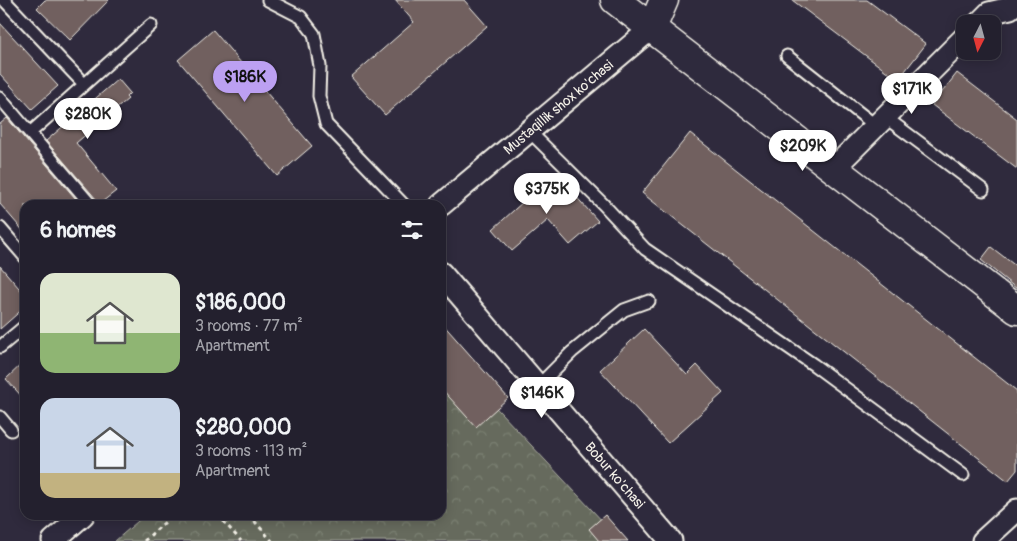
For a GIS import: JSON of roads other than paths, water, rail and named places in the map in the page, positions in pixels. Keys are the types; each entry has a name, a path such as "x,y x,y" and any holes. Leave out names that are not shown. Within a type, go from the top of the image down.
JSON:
{"street":[{"path":"615,0 1017,310"},
{"name":"Mustaqillik shox ko'chasi","path":"446,201 652,28 664,0"},
{"path":"987,15 1010,8 1017,2"},
{"path":"834,168 956,46"},
{"name":"Bobur ko'chasi","path":"446,279 671,541"},
{"path":"983,541 1017,510"},
{"path":"53,541 77,520"}],"lane":[{"path":"4,0 84,84"},
{"path":"268,0 301,17 314,34 320,66 319,96 326,124 399,200"},
{"path":"30,133 150,25"},
{"path":"787,56 880,122 983,190"},
{"path":"0,98 87,200"},
{"path":"529,131 646,249 814,365 963,475"},
{"path":"0,228 20,251"},
{"path":"538,386 572,352 624,310 649,301"},
{"path":"0,347 20,330"},
{"path":"0,417 11,430"}]}
